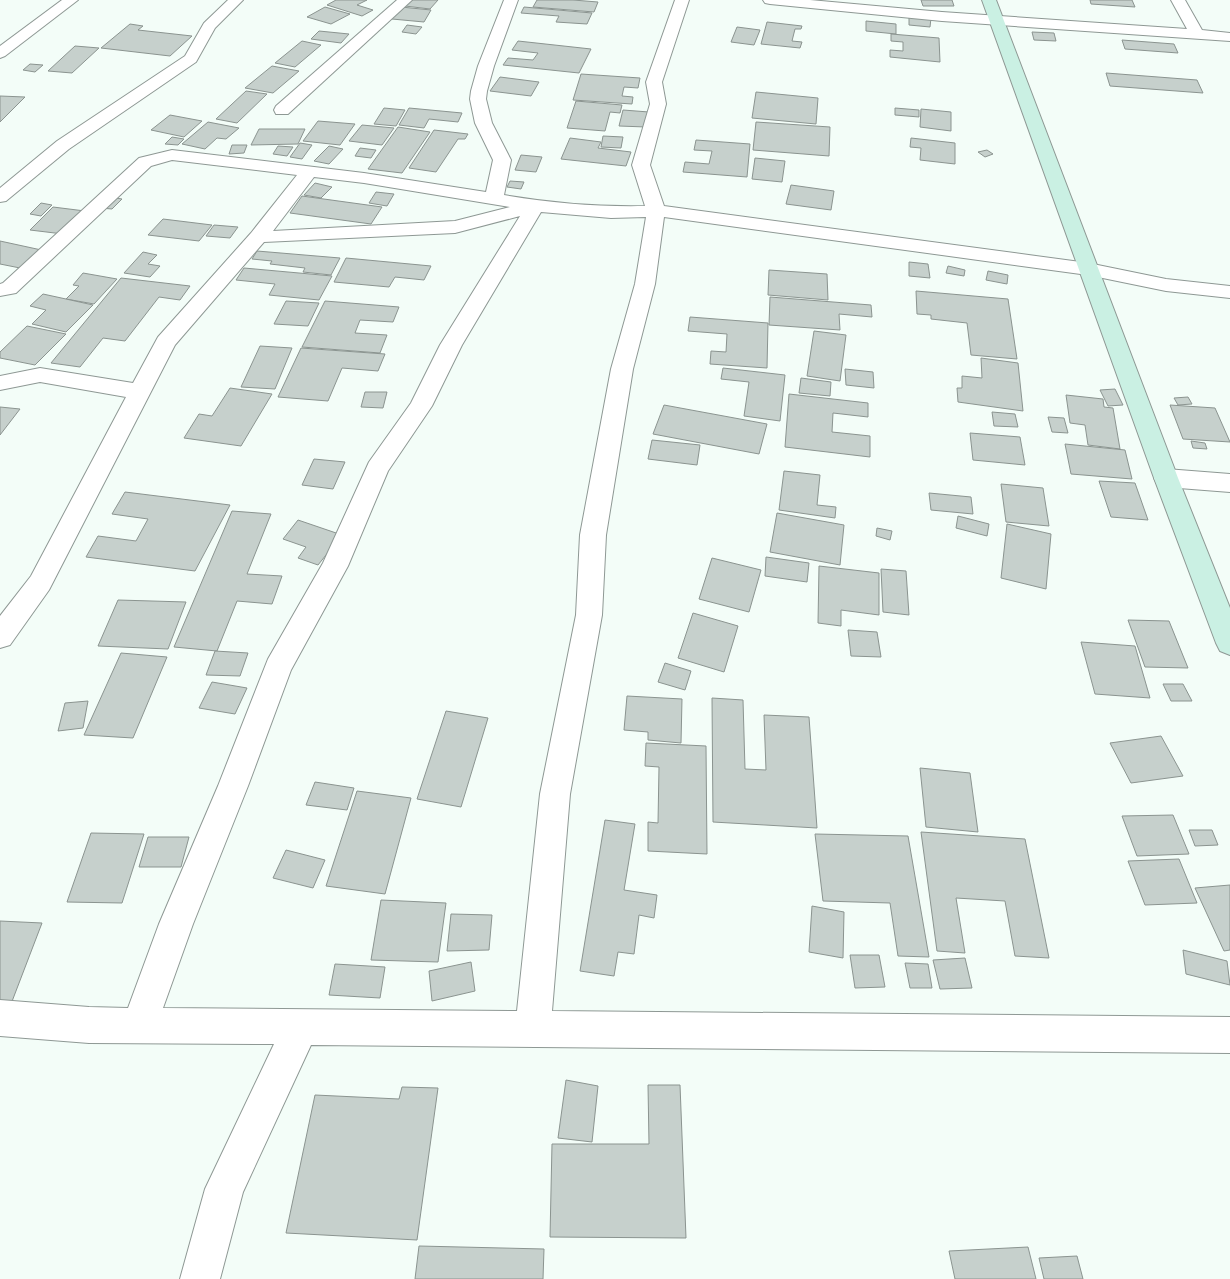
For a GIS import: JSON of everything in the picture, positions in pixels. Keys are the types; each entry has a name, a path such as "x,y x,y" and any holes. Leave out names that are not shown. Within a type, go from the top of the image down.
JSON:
{"street":[{"path":"0,53 71,0"},
{"path":"0,197 63,145 191,59 208,26 236,0"},
{"path":"282,110 405,0"},
{"path":"494,198 502,160 490,142 478,97 485,69 511,0"},
{"path":"533,1029 555,794 589,615 593,535 622,369 645,284 656,210 641,165 658,104 654,82 682,0"},
{"path":"770,0 995,21 1230,36"},
{"path":"989,0 995,21 1166,478 1230,643"},
{"path":"1178,0 1197,34"},
{"path":"0,290 9,289 145,162 172,155 310,171 494,198 535,206 611,212 671,211 1088,269 1166,285 1230,292"},
{"path":"0,637 40,583 166,342 258,237 310,171"},
{"path":"258,237 455,227 535,206"},
{"path":"139,1025 176,924 233,786 278,667 335,566 377,468 421,406 451,345 535,206"},
{"path":"0,383 40,375 140,392"},
{"path":"1166,478 1230,483"},
{"path":"0,1018 89,1025 1230,1035"},
{"path":"200,1279 224,1189 301,1027"}],"building":[{"path":"336,0 367,0 357,5 373,10 362,16 327,5"},
{"path":"410,0 438,0 430,9 405,6"},
{"path":"537,0 598,2 594,12 533,7"},
{"path":"921,0 952,0 954,6 923,6"},
{"path":"1090,0 1132,0 1135,7 1091,4"},
{"path":"325,7 350,14 331,24 307,17"},
{"path":"401,7 431,10 424,22 392,19"},
{"path":"524,7 592,13 587,24 556,22 559,16 521,13"},
{"path":"909,16 931,18 930,27 909,25"},
{"path":"866,21 896,24 896,34 866,31"},
{"path":"767,22 802,26 801,29 795,29 792,41 802,42 800,48 761,44"},
{"path":"130,24 143,26 138,30 192,36 170,56 101,48"},
{"path":"407,25 422,27 416,34 402,32"},
{"path":"737,27 760,30 754,45 731,42"},
{"path":"319,31 349,34 341,43 311,39"},
{"path":"1032,32 1054,33 1056,41 1034,40"},
{"path":"891,34 939,38 940,62 890,57 890,50 903,51 903,42 891,41"},
{"path":"1122,40 1174,44 1178,53 1125,49"},
{"path":"302,41 321,45 295,67 275,63"},
{"path":"518,41 591,49 579,73 503,65 508,58 533,60 538,53 512,50"},
{"path":"75,46 99,48 72,73 48,71"},
{"path":"30,64 43,65 35,72 23,70"},
{"path":"272,66 299,71 273,93 245,88"},
{"path":"1106,73 1197,80 1203,93 1110,86"},
{"path":"581,74 640,78 638,88 624,87 622,96 633,97 632,104 573,100"},
{"path":"500,77 539,82 531,96 490,91"},
{"path":"246,91 267,94 237,123 216,119"},
{"path":"756,92 818,98 816,124 752,118"},
{"path":"0,96 25,97 0,122"},
{"path":"576,101 622,105 620,113 610,112 605,131 567,128"},
{"path":"384,108 405,110 396,126 374,124"},
{"path":"409,108 462,113 458,122 429,119 424,128 399,125"},
{"path":"895,108 919,110 919,117 895,115"},
{"path":"921,109 951,112 951,131 920,127"},
{"path":"623,110 649,112 646,127 619,126"},
{"path":"170,115 202,121 184,137 151,130"},
{"path":"318,121 355,124 340,145 303,141"},
{"path":"208,122 239,128 226,139 217,138 205,149 182,144"},
{"path":"756,122 830,127 829,156 753,150"},
{"path":"362,125 394,128 382,145 349,141"},
{"path":"398,127 430,132 402,173 368,169"},
{"path":"259,129 305,129 298,144 251,145"},
{"path":"434,130 468,134 465,139 458,139 436,172 409,168"},
{"path":"603,136 623,137 621,148 601,147"},
{"path":"172,137 184,139 178,145 165,144"},
{"path":"570,138 601,142 598,148 631,152 626,166 561,159"},
{"path":"911,138 955,143 955,164 920,160 921,148 910,147"},
{"path":"696,140 750,144 747,177 683,172 685,162 709,164 712,151 694,150"},
{"path":"300,143 312,145 302,159 290,157"},
{"path":"232,145 247,145 244,153 229,154"},
{"path":"278,146 293,147 287,156 273,154"},
{"path":"329,146 343,149 329,164 314,161"},
{"path":"360,148 376,150 371,158 355,156"},
{"path":"987,150 993,154 985,157 978,152"},
{"path":"521,155 542,157 536,172 515,170"},
{"path":"755,158 785,161 782,182 752,179"},
{"path":"510,181 524,182 521,189 507,187"},
{"path":"315,183 332,187 321,198 304,195"},
{"path":"791,185 834,191 831,210 786,204"},
{"path":"376,192 394,194 387,206 369,203"},
{"path":"302,196 382,207 371,224 290,213"},
{"path":"110,197 122,199 112,209 100,208"},
{"path":"41,203 52,205 41,216 30,214"},
{"path":"53,207 85,211 63,234 30,230"},
{"path":"163,219 212,225 199,241 148,235"},
{"path":"214,225 238,227 230,238 206,236"},
{"path":"0,241 46,251 25,269 0,264"},
{"path":"257,251 340,258 331,275 303,272 305,268 270,264 272,261 252,259"},
{"path":"143,252 157,255 148,264 160,266 150,277 124,273"},
{"path":"346,258 431,266 424,280 395,277 389,287 334,282"},
{"path":"909,262 928,264 930,278 909,276"},
{"path":"948,266 965,270 964,276 946,273"},
{"path":"244,268 332,276 319,300 269,295 275,284 236,280"},
{"path":"769,270 827,274 828,300 768,295"},
{"path":"988,271 1008,275 1007,284 986,280"},
{"path":"83,273 117,279 94,304 66,299 79,286 73,285"},
{"path":"121,278 190,286 180,300 159,297 125,341 103,338 80,367 51,363"},
{"path":"916,291 1008,299 1017,359 971,355 967,323 931,319 931,315 917,314"},
{"path":"43,294 93,305 66,332 32,324 46,310 30,306"},
{"path":"770,297 871,305 872,317 839,314 840,330 769,325"},
{"path":"286,301 319,303 308,326 274,324"},
{"path":"325,301 399,307 393,322 360,320 355,333 387,335 380,353 302,347"},
{"path":"690,317 768,323 767,368 710,364 711,351 726,352 727,334 688,331"},
{"path":"27,326 66,334 35,365 0,358 0,352"},
{"path":"814,331 846,335 840,381 807,376"},
{"path":"260,346 292,348 275,389 241,387"},
{"path":"301,348 385,354 378,371 342,368 328,401 278,397"},
{"path":"981,358 1018,363 1023,411 958,402 957,388 962,388 962,376 982,378"},
{"path":"723,368 785,375 780,421 744,416 749,382 721,379"},
{"path":"845,369 873,372 874,388 846,385"},
{"path":"801,378 831,382 830,396 799,393"},
{"path":"230,388 272,394 241,446 184,438 199,414 212,416"},
{"path":"1115,389 1123,405 1108,406 1100,390"},
{"path":"365,392 387,392 383,408 361,407"},
{"path":"789,394 868,403 868,417 833,413 832,432 870,436 870,457 785,447"},
{"path":"1066,395 1103,399 1104,407 1113,408 1120,449 1088,445 1085,425 1070,423"},
{"path":"1188,397 1192,404 1178,405 1174,398"},
{"path":"664,405 767,424 759,454 653,434"},
{"path":"1170,405 1215,408 1230,442 1183,439"},
{"path":"0,407 20,409 0,435"},
{"path":"992,412 1015,414 1018,427 994,426"},
{"path":"1048,417 1064,418 1068,433 1052,432"},
{"path":"970,433 1020,437 1025,465 973,460"},
{"path":"652,440 700,445 697,465 648,459"},
{"path":"1191,441 1205,443 1207,449 1193,448"},
{"path":"1065,444 1125,450 1132,479 1071,474"},
{"path":"314,459 345,462 333,489 302,485"},
{"path":"784,471 820,475 817,505 836,507 835,518 779,510"},
{"path":"1099,481 1135,483 1148,520 1111,517"},
{"path":"1001,484 1043,488 1049,526 1006,522"},
{"path":"125,492 230,505 195,571 86,557 98,536 136,541 148,519 112,514"},
{"path":"929,493 971,497 973,514 931,510"},
{"path":"232,511 271,514 247,574 282,576 272,604 237,601 217,651 174,647"},
{"path":"777,513 844,525 840,565 770,552"},
{"path":"958,516 989,524 987,536 956,528"},
{"path":"298,520 342,535 318,565 298,558 306,547 283,539"},
{"path":"1007,524 1051,534 1046,589 1001,578"},
{"path":"877,528 892,531 890,540 876,536"},
{"path":"766,557 809,563 807,582 765,576"},
{"path":"712,558 761,570 749,612 699,599"},
{"path":"819,566 879,573 879,615 841,610 841,626 818,623"},
{"path":"881,569 906,571 909,615 883,612"},
{"path":"118,600 186,602 168,649 98,646"},
{"path":"693,613 738,626 724,672 678,658"},
{"path":"1128,620 1169,621 1188,668 1145,667"},
{"path":"848,630 877,632 881,657 851,656"},
{"path":"1081,642 1135,646 1150,698 1095,694"},
{"path":"215,651 248,653 240,676 206,675"},
{"path":"121,653 167,657 133,738 84,735"},
{"path":"665,663 691,671 685,690 658,682"},
{"path":"212,682 247,688 235,714 199,708"},
{"path":"1163,684 1183,684 1192,701 1171,701"},
{"path":"627,696 682,699 681,743 648,740 648,732 624,730"},
{"path":"712,698 743,700 745,769 766,770 764,715 809,717 817,828 713,822"},
{"path":"88,701 83,728 58,731 65,703"},
{"path":"446,711 488,718 461,807 417,799"},
{"path":"1161,736 1183,776 1131,783 1110,743"},
{"path":"646,743 706,746 707,854 648,851 648,822 658,823 659,767 645,766"},
{"path":"920,768 970,773 978,832 926,827"},
{"path":"315,782 354,788 347,810 306,805"},
{"path":"357,791 411,798 385,894 326,886"},
{"path":"1173,815 1189,854 1137,856 1122,816"},
{"path":"605,820 635,824 624,890 657,895 654,918 639,915 634,954 618,952 614,976 580,971"},
{"path":"1189,830 1212,830 1218,845 1195,846"},
{"path":"921,832 1025,839 1049,958 1015,956 1005,901 956,898 965,953 937,951"},
{"path":"91,833 144,834 122,903 67,902"},
{"path":"815,834 908,836 929,957 898,956 890,903 823,901"},
{"path":"148,837 189,837 181,867 139,867"},
{"path":"286,850 325,860 313,888 273,878"},
{"path":"1179,859 1197,903 1145,905 1128,861"},
{"path":"1230,885 1230,950 1224,951 1195,888"},
{"path":"381,900 446,903 438,962 371,960"},
{"path":"812,906 844,912 843,958 809,952"},
{"path":"451,914 492,915 489,950 447,951"},
{"path":"0,921 42,923 11,1004 0,1004"},
{"path":"1183,950 1227,961 1230,985 1186,974"},
{"path":"850,955 879,955 885,987 855,988"},
{"path":"965,958 972,988 940,989 933,960"},
{"path":"471,962 475,991 432,1001 429,971"},
{"path":"905,963 928,964 932,988 910,988"},
{"path":"335,964 385,967 380,998 329,995"},
{"path":"566,1080 598,1086 592,1142 558,1138"},
{"path":"648,1085 680,1085 686,1238 550,1237 552,1144 649,1144"},
{"path":"402,1087 438,1088 417,1240 286,1233 315,1095 399,1099"},
{"path":"419,1246 544,1249 543,1279 415,1279"},
{"path":"1028,1247 1036,1279 955,1279 949,1251"},
{"path":"1077,1256 1083,1279 1044,1279 1039,1258"}]}
